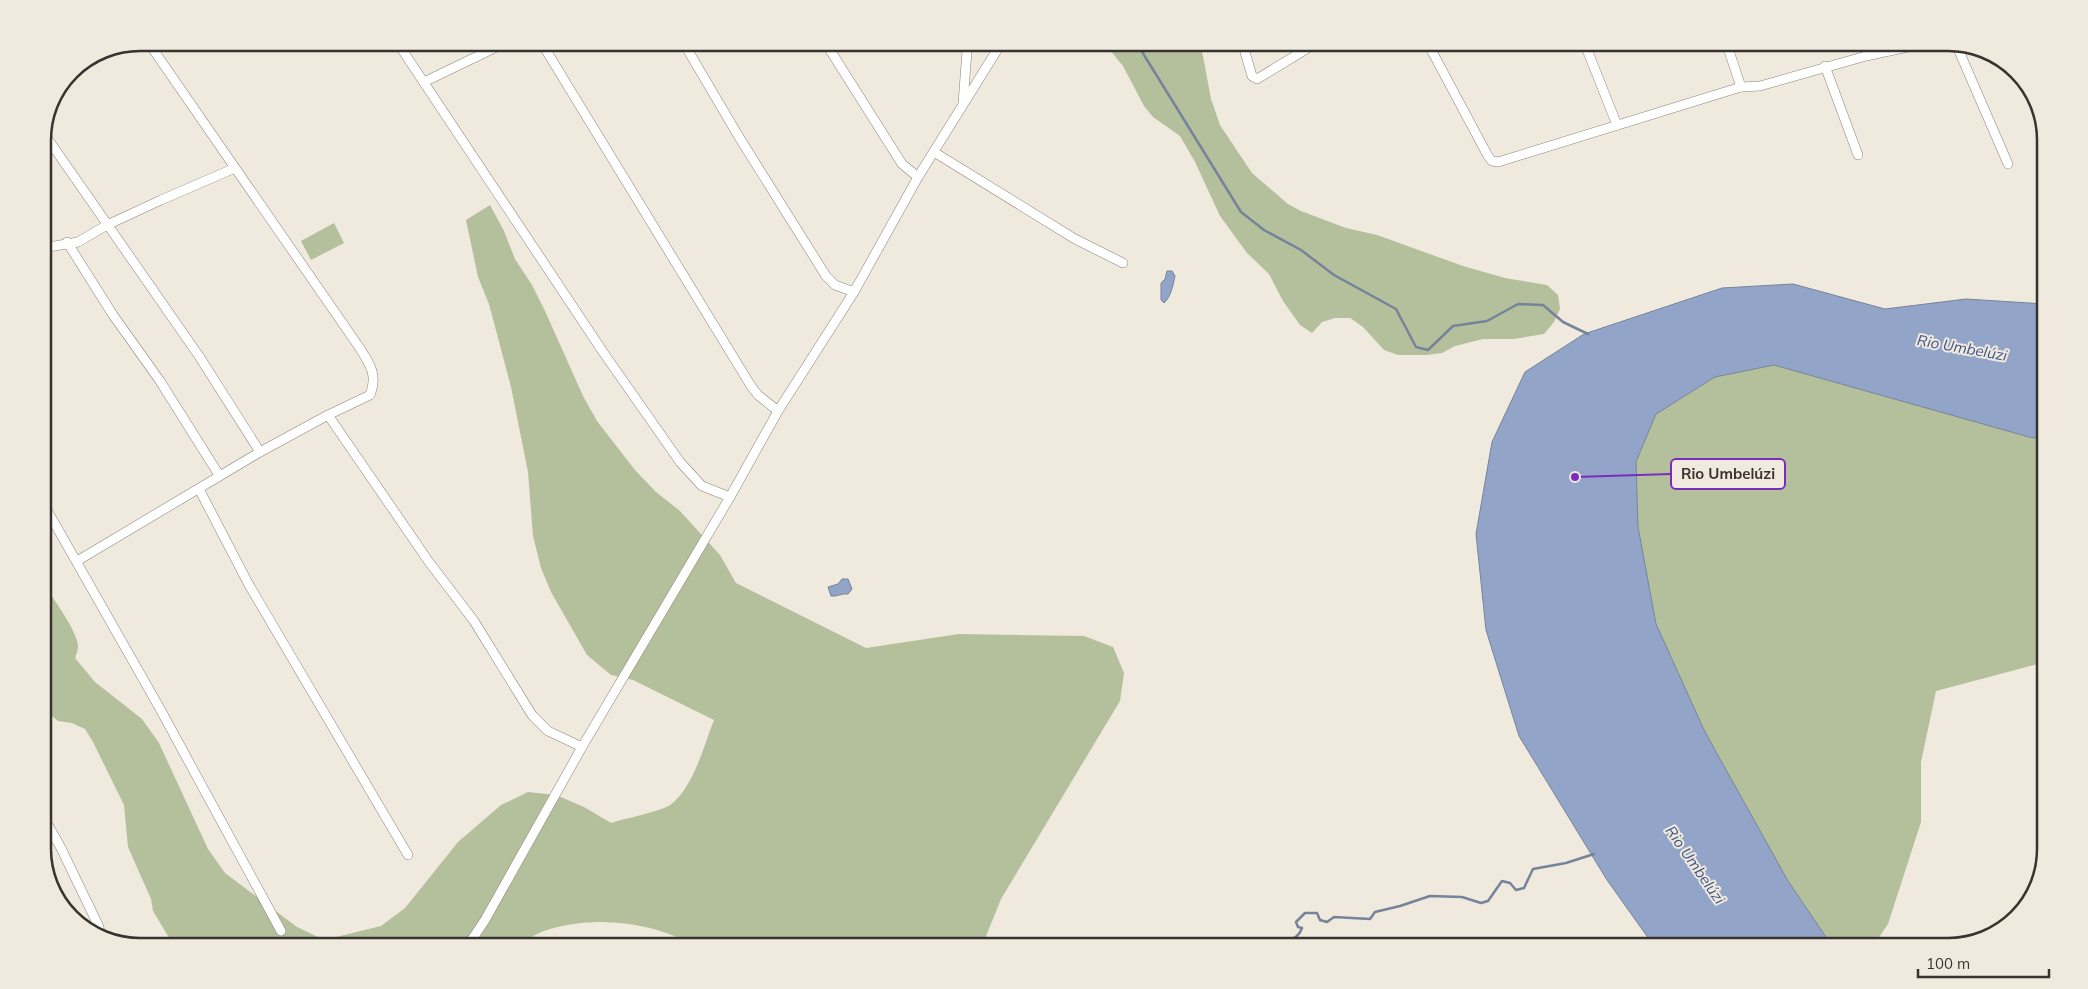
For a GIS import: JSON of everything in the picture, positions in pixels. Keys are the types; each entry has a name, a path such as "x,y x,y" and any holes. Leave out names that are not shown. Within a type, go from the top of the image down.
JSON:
{"street":[{"path":"77,561 199,489 219,475 328,415 370,395 374,386 372,368 359,347 154,51"},
{"path":"403,51 603,352 680,462 702,486 730,497"},
{"path":"424,82 488,51"},
{"path":"546,51 751,386 758,395 778,411"},
{"path":"689,51 739,137 826,276 835,285 854,292"},
{"path":"831,51 902,164 918,178"},
{"path":"963,106 967,51"},
{"path":"473,938 485,920 582,747 730,497 778,411 854,292 918,178 997,51"},
{"path":"1245,51 1252,76 1258,79 1303,51"},
{"path":"1432,51 1492,161 1498,162 1741,87 1760,86 1826,66 1892,51"},
{"path":"1588,51 1617,125"},
{"path":"1729,51 1741,87"},
{"path":"1959,52 2008,164"},
{"path":"1826,66 1858,156"},
{"path":"51,144 199,356 260,452"},
{"path":"934,152 1075,239 1123,263"},
{"path":"51,246 78,242 107,225 235,168"},
{"path":"68,242 113,315 160,381 219,475"},
{"path":"328,415 429,562 474,622 532,715 548,731 582,747"},
{"path":"199,489 250,585 408,855"},
{"path":"51,517 244,860 281,931"},
{"path":"51,830 99,928"}],"green space":[{"path":"1111,51 1201,51 1211,99 1220,125 1252,173 1288,204 1346,228 1377,235 1463,266 1505,278 1547,285 1558,295 1560,309 1554,322 1544,334 1514,339 1483,339 1455,346 1442,353 1427,355 1398,355 1384,350 1363,327 1350,318 1335,318 1322,322 1312,333 1300,325 1283,301 1269,274 1247,253 1220,216 1195,162 1180,136 1153,117 1144,106 1123,66"},
{"path":"490,205 504,231 515,259 532,285 545,311 583,396 597,421 635,470 656,492 680,511 720,555 736,583 866,648 959,634 1084,636 1113,647 1124,673 1120,701 1001,899 985,938 678,938 641,926 601,922 562,926 544,931 531,938 332,938 381,926 405,908 458,842 501,805 528,792 556,795 584,807 611,823 670,805 678,798 691,778 714,720 633,680 611,675 587,655 551,592 541,568 533,536 528,472 511,387 489,304 478,277 466,220"},
{"path":"334,223 344,243 311,260 301,241"},
{"path":"1774,365 2037,438 2037,664 1936,691 1921,762 1921,822 1888,924 1878,938 1827,938 1788,881 1705,732 1656,624 1638,527 1636,463 1656,414 1715,377"},
{"path":"51,596 74,632 78,646 75,658 95,682 142,719 159,743 208,849 225,873 297,927 320,938 169,938 153,911 151,899 128,847 124,805 93,742 85,729 72,723 58,721 51,715"}],"water":[{"path":"1167,271 1172,271 1175,276 1170,294 1164,303 1161,300 1161,283 1165,279"},
{"path":"1793,284 1885,309 1966,299 2037,303 2037,438 1774,365 1715,377 1656,414 1636,462 1638,527 1656,624 1705,732 1788,881 1827,938 1648,938 1607,880 1519,736 1486,630 1476,534 1492,442 1525,372 1584,334 1722,288"},
{"path":"842,579 848,579 852,589 848,594 831,596 828,587 838,584"}],"waterway":[{"path":"1142,51 1241,212 1264,230 1301,250 1334,275 1396,309 1416,347 1428,350 1453,326 1487,321 1518,304 1543,305 1563,322 1588,334"},
{"path":"1293,938 1298,935 1302,928 1298,927 1296,922 1305,913 1317,913 1320,920 1327,922 1334,917 1370,919 1375,912 1430,896 1462,897 1481,903 1488,901 1502,881 1510,883 1516,890 1524,888 1533,869 1566,863 1594,854"}],"place":[{"name":"Rio Umbelúzi","path":"1575,477"}]}
